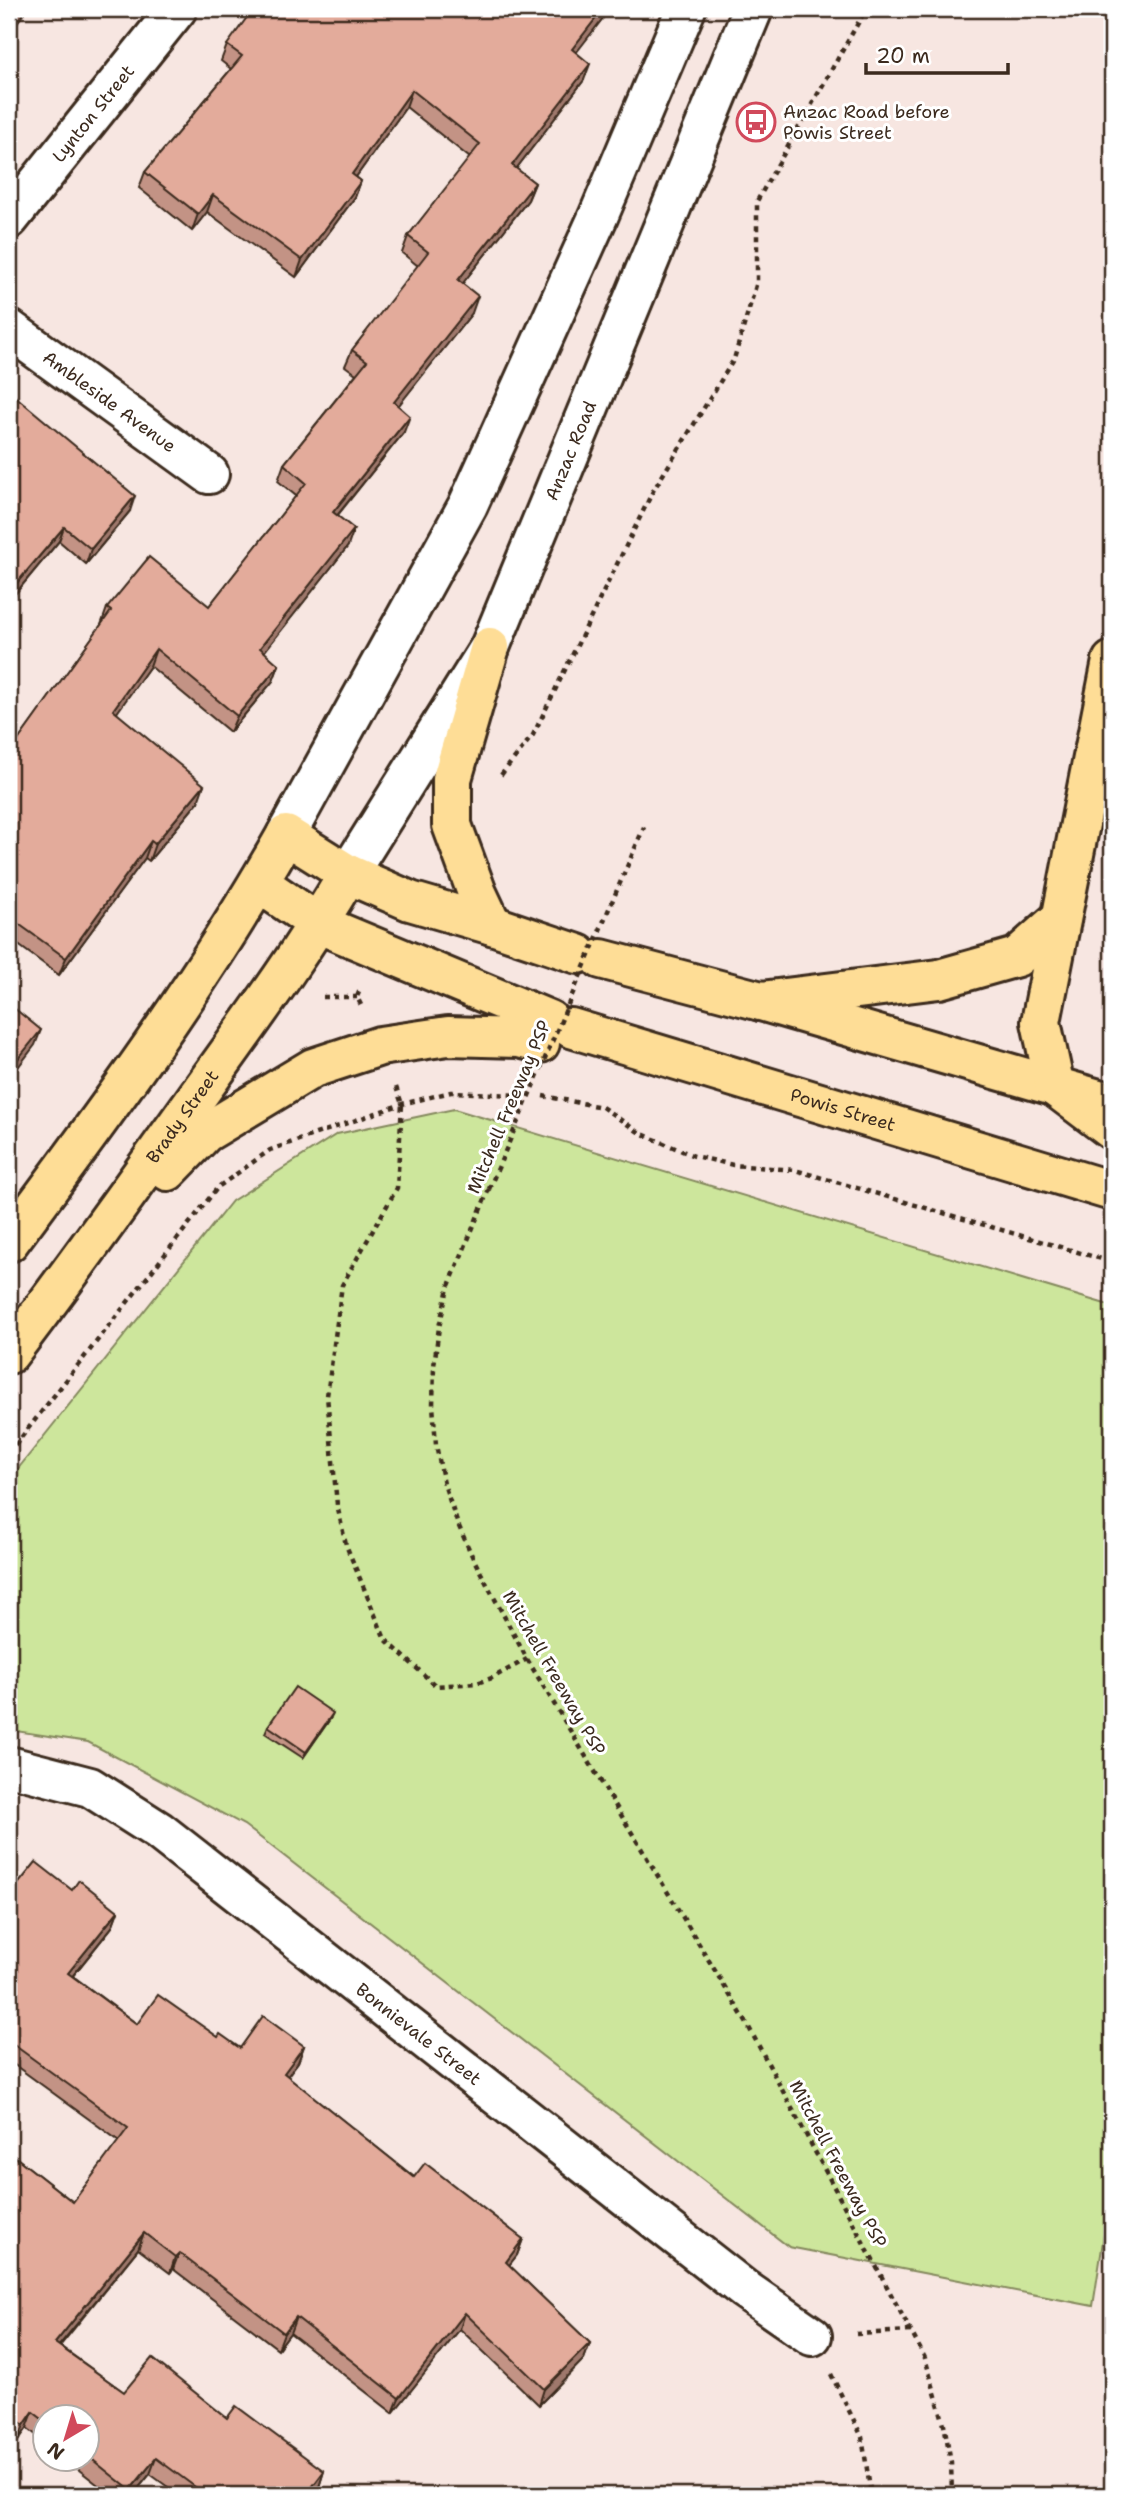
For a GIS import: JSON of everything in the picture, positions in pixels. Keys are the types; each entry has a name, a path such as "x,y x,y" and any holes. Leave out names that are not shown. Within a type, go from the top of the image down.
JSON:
{"main road":[{"name":"Lynton Street","path":"9,219 177,9"},
{"path":"9,1242 127,1083 259,883 468,505 598,217 686,9"},
{"name":"Anzac Road","path":"348,874 490,647 753,9"},
{"name":"Ambleside Avenue","path":"9,329 209,474"},
{"path":"490,647 452,779 452,825 492,925"},
{"path":"1112,661 1041,1023 1055,1087 1112,1130"},
{"path":"286,835 348,874 411,901 589,956 761,1001 1112,1103"},
{"name":"Brady Street","path":"9,1354 111,1217 319,924 348,874"},
{"name":"Powis Street","path":"259,883 319,924 377,946 556,1035 647,1053 1112,1191"},
{"path":"761,1001 939,979 1017,957 1061,918"},
{"path":"111,1217 129,1212 205,1133 313,1068 380,1046 448,1036 519,1038 556,1035"},
{"name":"Bonnievale Street","path":"9,1766 90,1787 159,1831 744,2289 812,2336"}],"path":[{"path":"452,825 485,796 533,735 653,491 734,359 757,282 757,201 866,9"},
{"name":"Mitchell Freeway PSP","path":"644,827 448,1288 434,1366 436,1445 444,1484 472,1558 527,1659 746,2022 925,2358 935,2386 951,2462 951,2495"},
{"path":"377,946 357,997 380,1046 402,1104 397,1188 342,1285 327,1396 337,1505 346,1545 385,1639 436,1686 477,1683 527,1659"},
{"path":"9,1453 218,1187 270,1150 402,1104 451,1092 517,1095"},
{"path":"543,1096 602,1107 640,1133 694,1156 733,1165 795,1170 1112,1262"},
{"path":"871,2495 862,2437 812,2336 911,2331"}],"green space":[{"path":"454,1109 1112,1306 1112,2183 1093,2306 789,2247 244,1825 88,1742 9,1730 9,1480 232,1201 337,1134"}],"building":[{"path":"9,9 21,9 9,25"},
{"path":"253,9 541,9 546,12 549,9 603,9 572,49 590,64 512,165 535,183 458,280 478,296 394,402 410,416 333,512 354,529 260,648 279,665 237,716 156,649 113,710 204,785 155,844 151,841 66,958 9,917 9,753 111,611 107,608 149,557 209,606 306,483 284,464 367,361 352,350 428,252 408,236 480,144 412,90 352,174 361,181 302,260 213,195 198,214 145,172 242,56 227,45"},
{"path":"9,391 135,496 91,549 64,527 15,585 9,580"},
{"path":"9,1004 41,1030 9,1070"},
{"path":"295,1687 333,1713 306,1752 268,1726"},
{"path":"36,1862 72,1890 79,1880 118,1911 68,1973 137,2024 158,1995 218,2037 220,2034 240,2048 263,2016 304,2046 284,2073 414,2177 425,2163 523,2239 506,2262 590,2343 544,2389 465,2313 399,2398 296,2317 284,2333 179,2253 175,2257 144,2233 55,2343 124,2392 152,2358 227,2418 236,2406 324,2471 306,2495 206,2495 156,2458 130,2490 102,2467 102,2402 32,2402 32,2413 24,2425 9,2414 9,2152 73,2202 128,2128 14,2045 9,2051 9,1875 19,1883"}],"place":[{"name":"Anzac Road before Powis Street","path":"756,122"}]}
